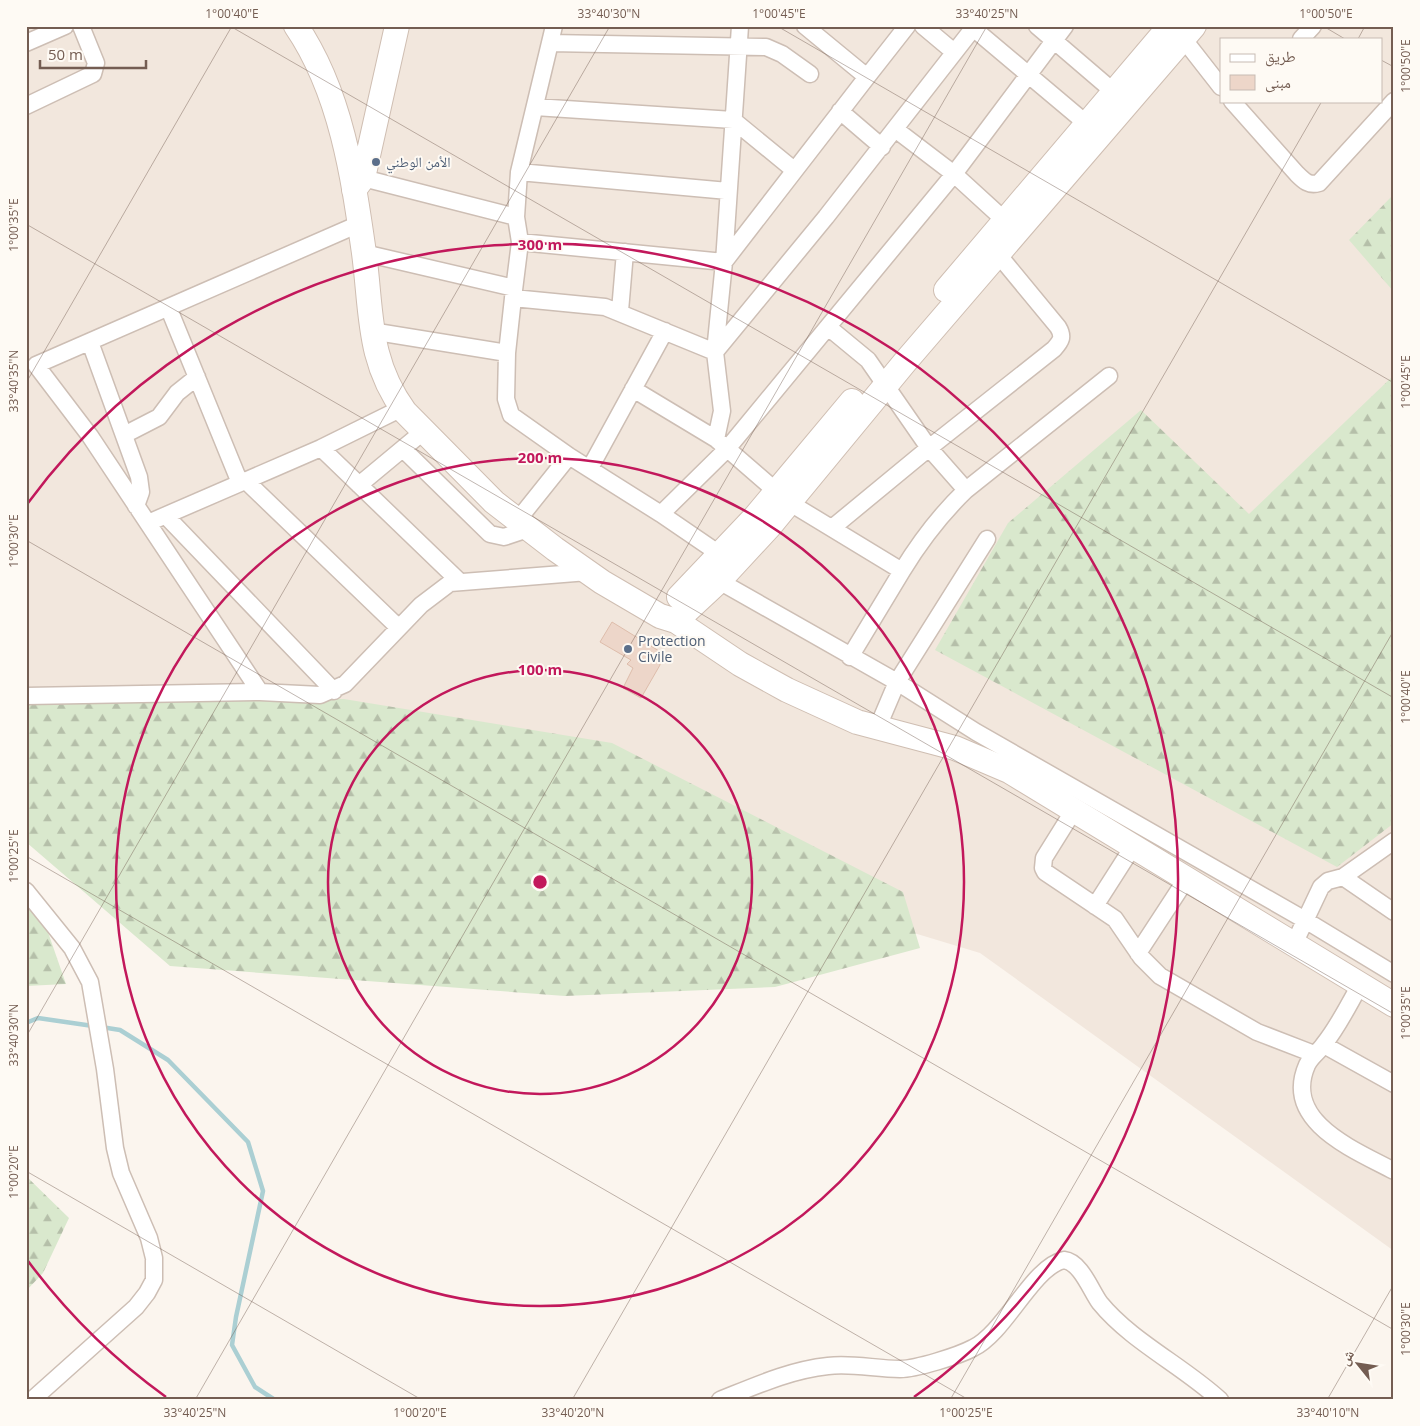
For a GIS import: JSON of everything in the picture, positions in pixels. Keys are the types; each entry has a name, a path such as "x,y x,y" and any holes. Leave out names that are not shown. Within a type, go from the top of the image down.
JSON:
{"main road":[{"path":"296,26 319,66 359,184"},
{"path":"397,26 359,184 359,224 364,253 371,331 380,368 393,397 424,432 494,502 588,572 740,664 787,690 831,711 877,729 955,748 1009,771 1039,778 1074,810 1394,1005"},
{"path":"1011,226 1086,124 1114,92 1180,30"},
{"path":"668,619 719,581 762,522 881,379 1180,30"},
{"path":"668,619 720,554 762,522"}],"street":[{"path":"26,43 66,26"},
{"path":"26,106 93,74 96,63 81,26"},
{"path":"554,26 519,172 516,217 520,242 507,352 506,399 508,411 569,456 720,554"},
{"path":"721,444 722,411 715,352 724,262 740,26"},
{"path":"805,26 867,77"},
{"path":"724,262 907,26"},
{"path":"922,26 954,52"},
{"path":"1037,26 1114,92"},
{"path":"661,514 721,444 828,327 954,174 1065,26"},
{"path":"1302,38 1313,26"},
{"path":"715,352 762,298 974,27 1086,124"},
{"path":"1180,30 1220,87"},
{"path":"550,43 738,48 754,46 773,49 810,74"},
{"path":"1236,103 1297,174 1309,184 1314,185 1324,178 1394,101"},
{"path":"534,107 733,120 794,170"},
{"path":"840,111 882,146"},
{"path":"895,129 954,174 1011,226"},
{"path":"519,172 728,191"},
{"path":"359,184 516,217"},
{"path":"260,692 90,436 31,360 90,342 169,309 359,224"},
{"path":"520,242 724,262"},
{"path":"832,528 1054,349 1062,339 1062,334 1058,327 992,248"},
{"path":"620,312 625,252"},
{"path":"364,253 514,293 605,307 715,352"},
{"path":"169,309 243,482 399,628"},
{"path":"828,327 858,350 881,379 929,448 966,490"},
{"path":"371,331 507,352"},
{"path":"590,468 665,331"},
{"path":"90,342 141,483 141,492 136,506"},
{"path":"850,656 922,537 943,512 966,490 1109,376"},
{"path":"124,435 159,417 177,393 197,377"},
{"path":"634,389 721,444 783,497 902,571"},
{"path":"148,523 320,448 402,408"},
{"path":"359,485 424,432"},
{"path":"320,448 460,582"},
{"path":"403,449 490,534 504,537 523,525 569,456"},
{"path":"166,516 334,691"},
{"path":"877,729 897,682 987,539"},
{"path":"26,696 260,692 320,695 334,691 355,675 399,628 441,588 460,582 588,572"},
{"path":"719,581 897,682 976,732 1039,778 1305,920 1394,974"},
{"path":"1074,810 1044,858 1043,870 1120,924 1150,968 1160,976 1257,1032 1319,1050 1394,1084"},
{"path":"1294,944 1322,887 1328,881 1342,877 1394,841"},
{"path":"1095,906 1134,845"},
{"path":"1342,877 1394,912"},
{"path":"1138,953 1187,878"},
{"path":"26,891 72,948 88,976 93,993 105,1069 115,1148 121,1173 149,1238 155,1270 154,1280 136,1307 32,1400"},
{"path":"1360,985 1308,1064 1301,1091 1305,1104 1315,1122 1333,1137 1394,1171"},
{"path":"720,1400 799,1370 844,1365 907,1368 973,1348 989,1337 1041,1276 1056,1262 1064,1260 1074,1263 1100,1303 1122,1325 1220,1400"}],"shaded area":[{"path":"26,26 1394,26 1394,1251 980,953 359,765 26,769"}],"green space":[{"path":"1394,194 1394,292 1349,240"},
{"path":"1394,375 1394,823 1337,867 935,650 1008,523 1141,410 1249,514"},
{"path":"26,696 344,699 612,743 903,892 920,948 775,987 565,996 170,966 26,842"},
{"path":"26,882 34,892 66,984 26,986"},
{"path":"26,1176 69,1218 43,1273 26,1291"}],"building":[{"path":"612,622 659,651 660,665 641,698 623,688 633,668 627,664 631,660 600,642"}],"waterway":[{"path":"26,1023 38,1018 93,1026"},
{"path":"101,1027 120,1030 168,1060 248,1142 263,1191 236,1317 232,1345 255,1387 275,1400"}],"place":[{"name":"الأمن الوطني","path":"376,162"},
{"name":"Protection Civile","path":"628,649"}]}
